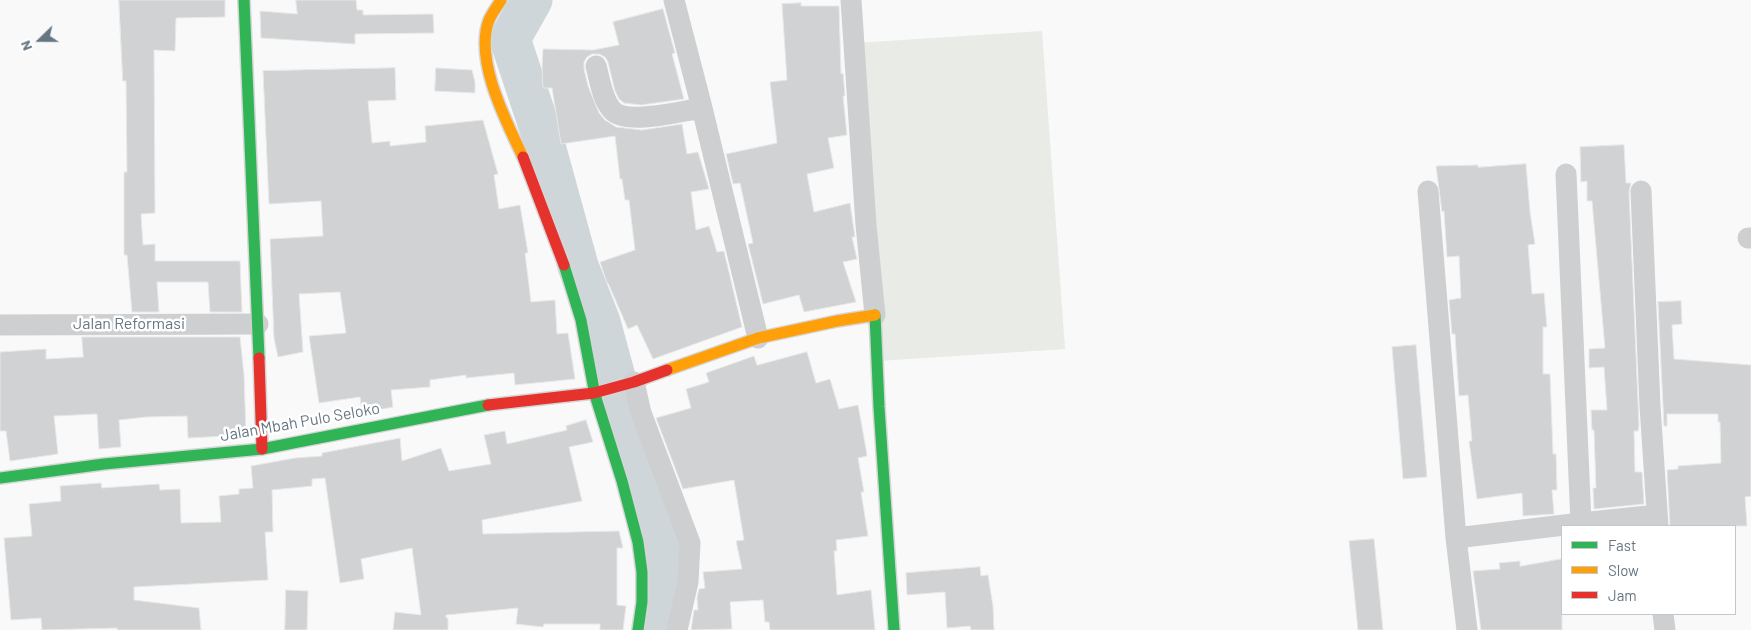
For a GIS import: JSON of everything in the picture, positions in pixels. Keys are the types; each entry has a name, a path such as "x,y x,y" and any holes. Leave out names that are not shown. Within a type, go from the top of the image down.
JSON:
{"street":[{"path":"244,0 262,449"},
{"path":"501,0 488,23 486,44 489,70 500,105 526,162 571,288 581,322 641,552 642,578 638,630"},
{"path":"674,0 758,338"},
{"path":"851,0 866,225 875,315 879,407 894,630"},
{"path":"596,66 606,101 613,111 623,117 638,118 702,108"},
{"path":"1566,174 1581,522"},
{"path":"1428,191 1456,538 1467,630"},
{"path":"1456,538 1581,522 1658,521 1650,406 1641,191"},
{"name":"Jalan Mbah Pulo Seloko","path":"0,478 104,464 262,449 480,406 599,392 758,338 836,321 875,315"},
{"name":"Jalan Reformasi","path":"0,324 258,324"},
{"path":"629,383 690,543 688,582 677,630"},
{"path":"1664,615 1664,630"}],"shaded area":[{"path":"1042,31 1065,349 878,361 856,43"}],"building":[{"path":"119,0 225,0 225,17 176,18 175,51 154,50 155,213 141,214 143,245 155,244 155,261 240,261 242,312 210,312 208,282 157,282 159,312 132,312 127,255 124,255 124,172 127,172 126,81 123,81"},
{"path":"296,0 356,0 357,10 363,10 363,15 433,14 434,33 355,34 355,44 261,38 260,11 297,14"},
{"path":"801,3 801,6 839,6 841,74 843,73 847,135 828,138 834,168 807,174 814,212 850,203 855,237 852,237 857,259 843,262 856,302 804,312 799,295 763,304 748,244 753,243 740,183 733,184 726,154 777,143 770,82 787,80 782,4"},
{"path":"663,9 675,53 672,54 684,99 641,105 624,103 619,99 615,91 608,62 605,57 599,54 592,54 584,62 588,86 599,113 605,120 616,127 642,130 682,124 687,154 698,152 709,189 691,192 696,230 709,226 717,252 724,251 742,327 653,359 637,325 628,329 607,283 600,262 635,250 629,200 625,200 622,179 620,179 615,136 561,144 552,88 543,88 542,68 543,49 593,50 619,45 613,22"},
{"path":"395,68 396,100 368,101 372,143 390,141 390,146 426,142 425,126 483,120 498,174 494,175 499,209 520,205 528,253 525,253 531,302 555,300 557,334 568,333 575,379 515,385 514,373 466,378 466,375 430,380 430,387 391,390 393,407 362,413 360,397 319,403 309,336 346,333 340,292 299,294 303,352 278,357 274,338 270,239 323,236 321,201 269,204 263,71"},
{"path":"436,68 472,70 475,93 435,91"},
{"path":"1624,145 1626,183 1631,183 1629,192 1639,425 1638,431 1634,431 1635,472 1642,472 1644,504 1594,509 1593,488 1596,488 1594,430 1592,430 1591,410 1607,410 1604,367 1589,368 1589,349 1605,348 1592,201 1587,201 1587,181 1581,182 1580,147"},
{"path":"1526,164 1535,244 1528,245 1532,294 1544,293 1547,327 1543,327 1543,374 1550,374 1553,454 1556,454 1557,490 1552,490 1554,514 1523,516 1522,493 1477,499 1469,441 1472,441 1468,395 1459,396 1455,334 1452,334 1449,300 1461,298 1459,256 1447,257 1444,211 1442,212 1436,166 1478,165 1478,167"},
{"path":"1681,301 1682,324 1672,325 1674,359 1751,365 1751,496 1745,497 1747,526 1670,525 1667,470 1678,469 1678,466 1721,463 1720,422 1718,422 1718,414 1667,414 1667,426 1664,426 1658,302"},
{"path":"82,337 240,337 244,375 246,435 188,438 187,416 146,417 119,420 121,447 99,449 97,414 54,416 58,454 10,461 6,431 0,431 0,352 46,349 46,359 83,357"},
{"path":"1416,345 1427,477 1403,479 1392,347"},
{"path":"807,352 816,383 830,379 839,409 858,405 867,456 858,458 864,492 861,492 868,536 836,540 837,551 834,551 837,595 871,590 875,630 770,630 769,622 765,622 763,600 730,602 732,629 691,630 694,610 698,610 697,598 699,589 705,588 703,572 742,569 736,541 744,540 734,480 683,489 656,418 691,408 686,389 709,382 706,373 754,356 757,365"},
{"path":"586,420 593,442 569,447 582,501 482,520 483,534 619,531 623,548 617,548 617,605 626,606 623,630 600,630 600,624 544,624 543,627 516,624 518,608 446,615 446,618 448,618 448,630 393,630 395,612 421,615 412,548 361,559 364,579 340,583 325,478 312,479 312,486 272,490 273,532 265,532 268,580 134,587 134,600 199,608 201,630 117,630 117,628 42,630 41,618 11,620 4,538 32,536 29,504 61,501 60,486 101,483 102,488 159,484 160,490 180,489 181,523 221,522 219,496 239,494 239,489 253,488 251,466 295,458 322,456 322,453 400,438 402,461 441,448 449,471 491,464 484,435 505,431 507,444 567,430 566,426"},
{"path":"1374,539 1383,630 1358,630 1349,541"},
{"path":"1561,559 1562,630 1481,630 1473,571 1500,569 1499,563 1520,561 1520,566"},
{"path":"980,567 981,576 988,575 993,606 994,630 971,630 970,626 947,628 945,592 907,595 906,573"},
{"path":"286,590 308,591 307,630 285,630"}],"waterway":[{"path":"532,0 510,39 542,135 578,266 600,322 666,564 661,630"}],"traffic: fast":[{"path":"244,0 259,358"},
{"path":"564,265 581,320 595,395 622,481 638,542 642,572 642,602 638,630"},
{"path":"875,315 879,407 894,630"},
{"path":"0,478 104,464 262,449 488,405"}],"traffic: slow":[{"path":"501,0 489,20 485,36 486,53 494,90 523,157"},
{"path":"667,370 758,338 875,315"}],"traffic: jam":[{"path":"523,157 564,265"},
{"path":"259,358 262,449"},
{"path":"488,405 594,393 634,382 667,370"}]}
